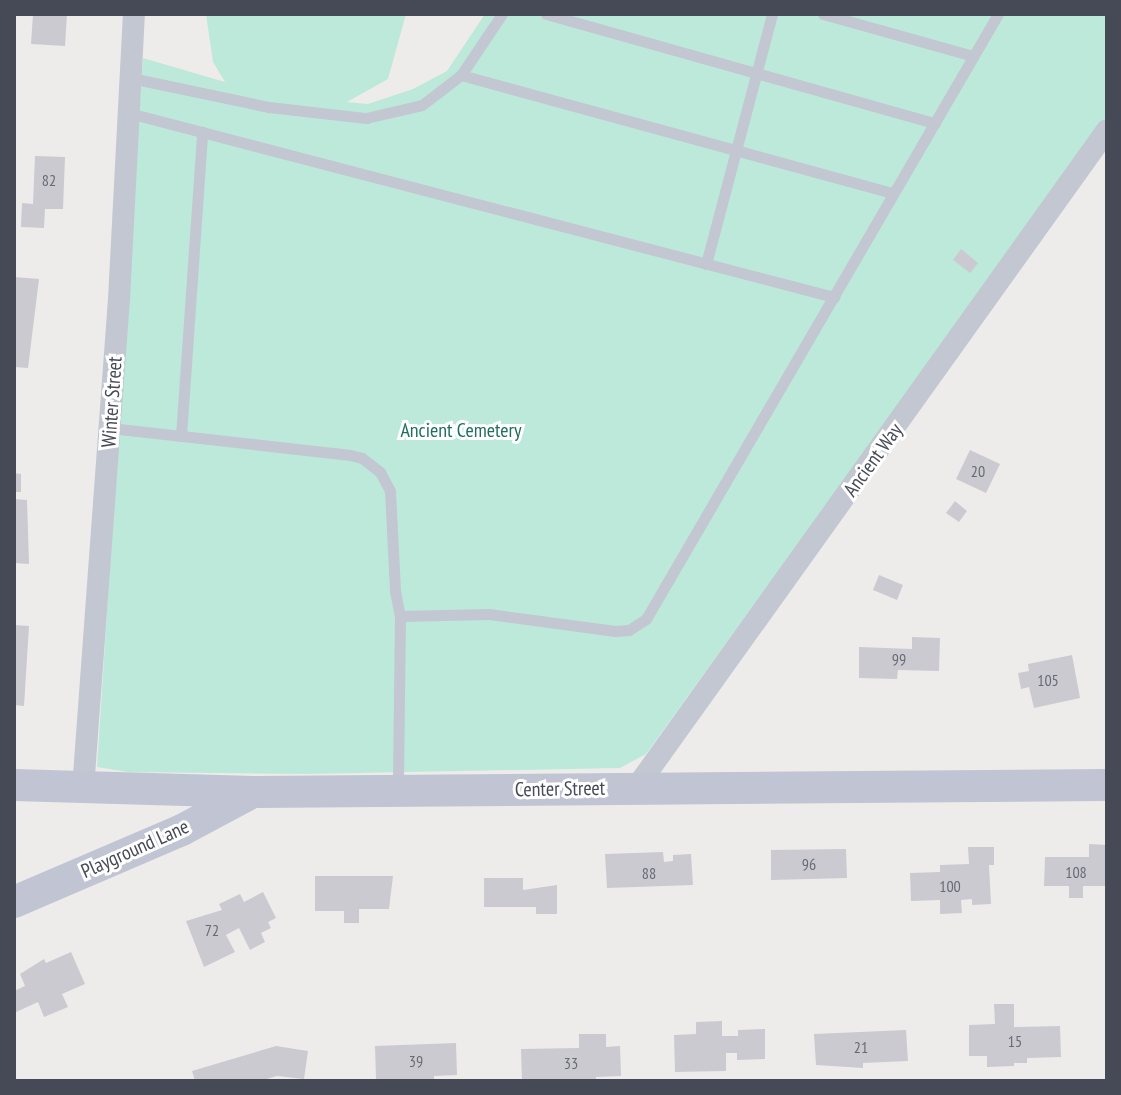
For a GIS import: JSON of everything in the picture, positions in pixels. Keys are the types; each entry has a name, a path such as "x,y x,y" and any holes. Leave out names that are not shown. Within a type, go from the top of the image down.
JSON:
{"street":[{"name":"Winter Street","path":"83,789 110,428 134,14"},
{"name":"Ancient Way","path":"636,788 1107,130"},
{"name":"Center Street","path":"14,785 253,792 1107,785"},
{"name":"Playground Lane","path":"14,902 182,830 253,792"}],"lane":[{"path":"131,78 269,107 366,118 422,105 461,75 502,14"},
{"path":"546,14 935,123"},
{"path":"706,264 772,14"},
{"path":"823,14 973,56"},
{"path":"400,616 489,614 615,631 638,626 646,619 998,14"},
{"path":"461,75 893,193"},
{"path":"129,113 834,297"},
{"path":"181,436 202,132"},
{"path":"110,428 350,455 371,464 386,481 390,491 395,591 400,616 398,790"}],"green space":[{"name":"Ancient Cemetery","path":"206,14 406,14 388,79 347,102 368,104 413,89 447,71 485,14 1107,14 1107,116 646,754 620,768 308,774 127,772 97,767 143,58 225,82 213,62"}],"building":[{"path":"33,14 67,14 65,46 31,44"},
{"path":"35,156 65,157 63,209 45,209 44,228 21,227 22,203 33,204"},
{"path":"961,249 978,263 970,273 953,260"},
{"path":"14,277 39,279 28,368 14,367"},
{"path":"970,450 1000,464 986,493 956,479"},
{"path":"14,473 21,474 21,492 14,492"},
{"path":"14,499 27,500 29,564 14,563"},
{"path":"955,501 967,511 959,522 946,513"},
{"path":"879,575 903,585 897,600 873,590"},
{"path":"14,625 29,626 24,706 14,705"},
{"path":"912,637 940,638 939,671 898,670 897,679 859,678 859,647 912,649"},
{"path":"1072,655 1080,698 1034,708 1029,687 1021,689 1018,673 1029,671 1028,664"},
{"path":"1089,844 1107,845 1107,886 1083,886 1083,898 1069,898 1069,886 1044,886 1045,857 1089,857"},
{"path":"968,847 994,847 994,865 989,865 991,904 972,905 972,899 961,900 962,913 940,914 940,900 911,901 910,873 940,872 940,865 969,864"},
{"path":"846,849 847,878 771,880 771,850"},
{"path":"663,852 664,862 673,861 673,855 691,854 693,885 607,888 605,854"},
{"path":"315,876 393,876 389,909 359,909 359,923 344,923 344,911 315,911"},
{"path":"484,878 523,878 523,890 557,885 557,914 536,914 536,907 484,907"},
{"path":"263,892 276,918 268,922 271,928 261,933 265,942 250,950 239,928 226,935 235,952 204,967 186,921 222,910 219,904 240,894 244,902"},
{"path":"71,952 85,984 62,994 68,1007 44,1017 38,1002 14,1013 14,991 25,986 20,974 44,959 46,963"},
{"path":"994,1004 1014,1004 1014,1027 1060,1026 1061,1057 1027,1058 1027,1063 1014,1063 1014,1066 987,1067 987,1056 969,1056 969,1025 995,1024"},
{"path":"722,1021 722,1036 738,1036 738,1030 765,1029 765,1059 737,1060 737,1053 726,1053 726,1071 675,1072 674,1035 696,1034 696,1022"},
{"path":"906,1030 908,1061 863,1063 863,1068 816,1065 814,1034"},
{"path":"579,1034 606,1034 606,1047 620,1046 621,1076 596,1077 596,1081 522,1081 521,1049 579,1048"},
{"path":"456,1043 457,1075 434,1076 434,1081 376,1079 375,1046"},
{"path":"276,1046 308,1051 304,1079 277,1076 260,1081 195,1081 192,1071"}]}
